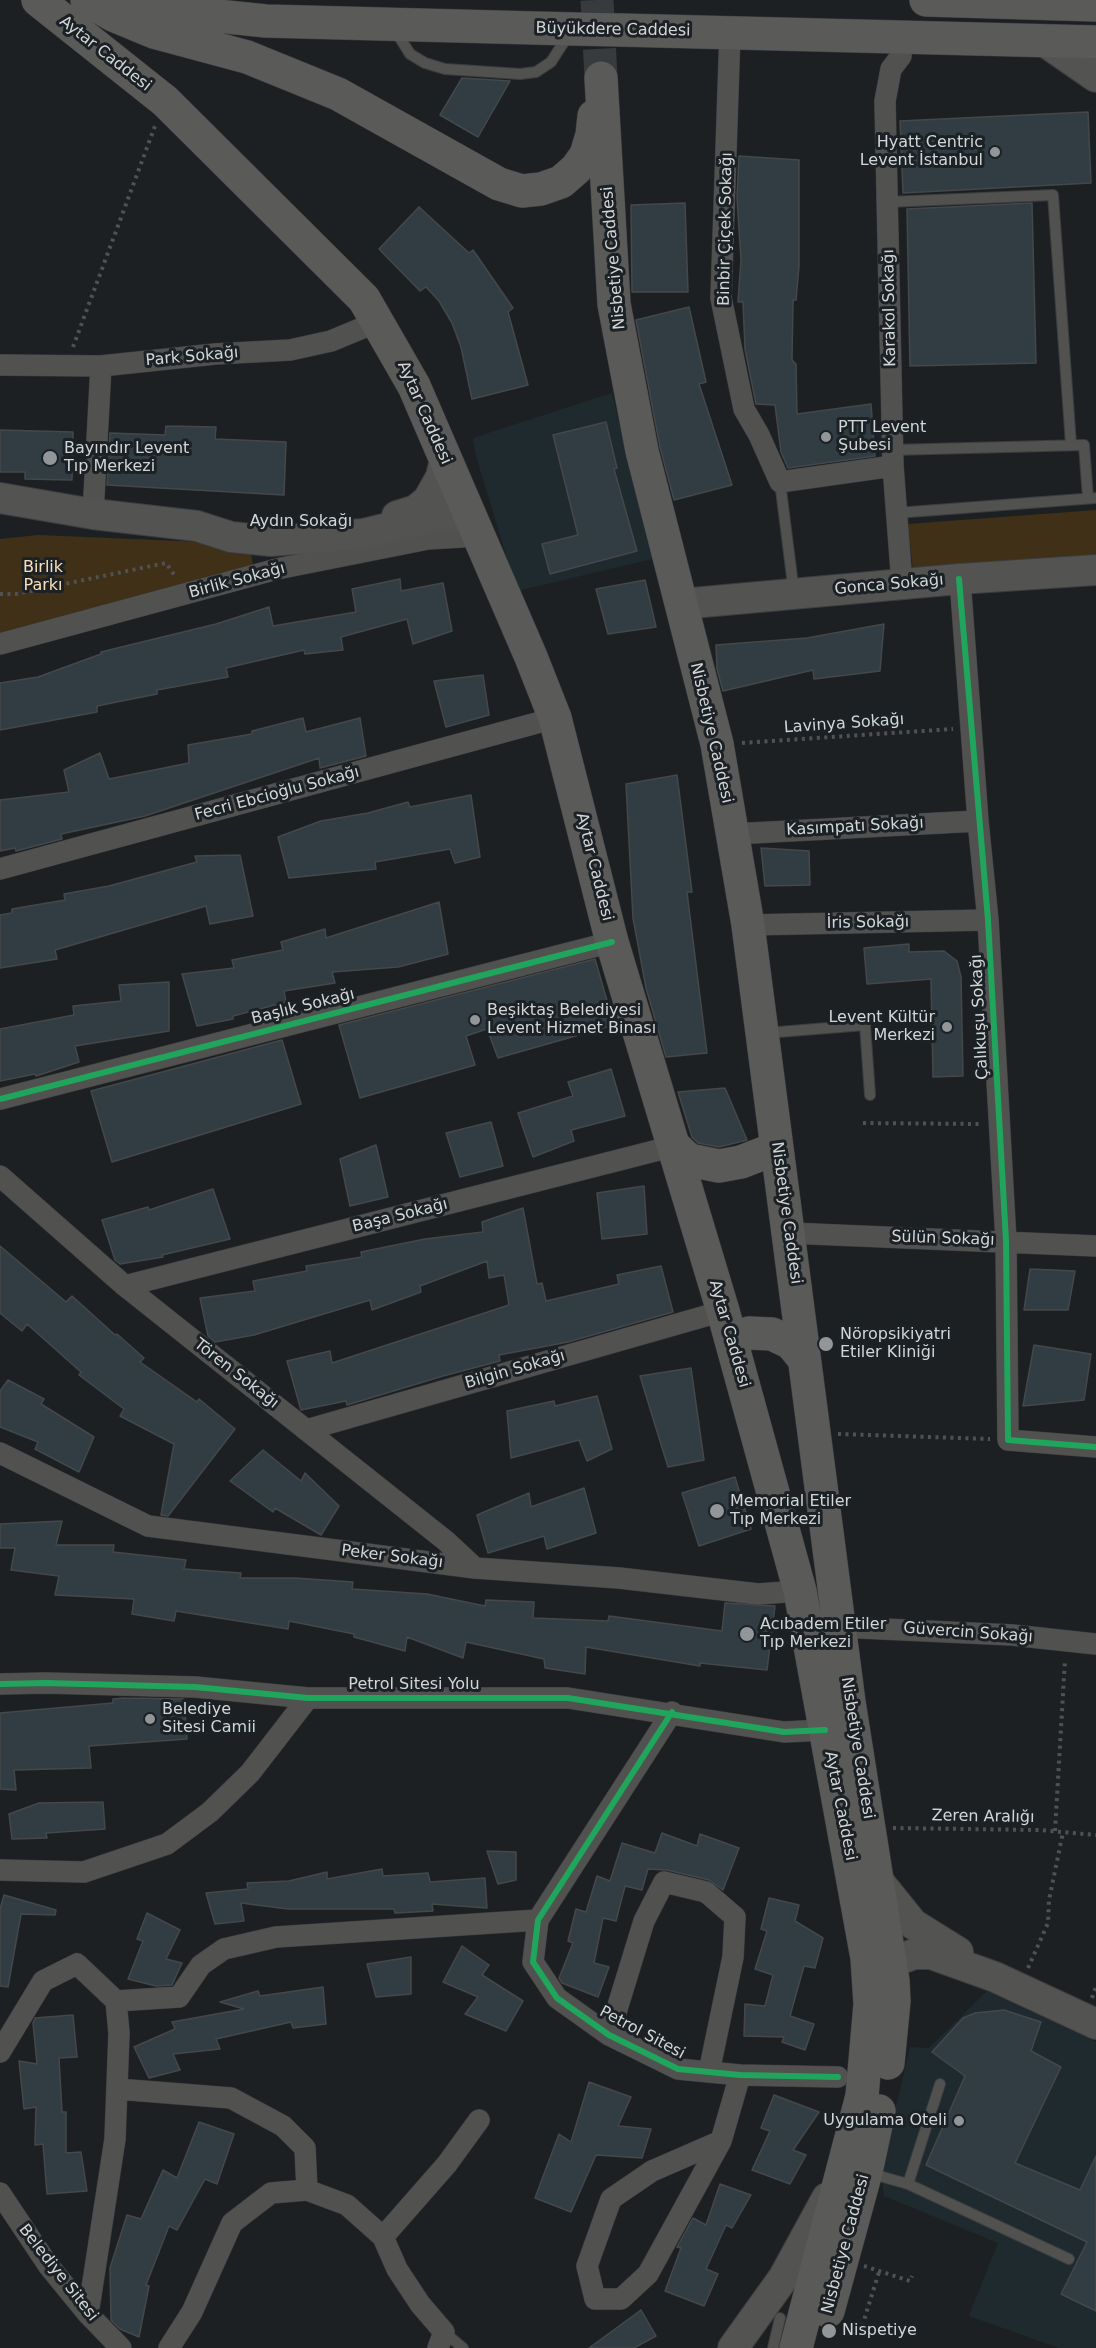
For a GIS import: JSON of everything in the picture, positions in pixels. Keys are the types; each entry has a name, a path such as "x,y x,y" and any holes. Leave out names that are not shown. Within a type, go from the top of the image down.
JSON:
{"main road":[{"name":"Aytar Caddesi","path":"38,0 165,101 364,298 402,362 531,657 555,718 612,942 727,1326 800,1590 862,1926"},
{"name":"Nisbetiye Caddesi","path":"87,0 113,15 153,32 247,57 338,94 500,184 522,191 541,189 561,182 576,169 586,155 592,135 594,106 601,78 614,304 642,452 717,744 733,834 748,925 789,1233 812,1434 875,1877 880,1969 862,2096 844,2258 817,2348"},
{"name":"Büyükdere Caddesi","path":"133,0 218,16 253,20 1096,42"},
{"path":"926,0 1096,5"},
{"path":"674,1146 689,1160 719,1166 741,1162 777,1148"},
{"path":"727,1326 749,1333 772,1334 791,1342 804,1359"},
{"name":"Nisbetiye Caddesi","path":"862,1926 880,1969"},
{"name":"Nisbetiye Caddesi","path":"796,2348 854,2170"}],"street":[{"name":"Binbir Çiçek Sokağı","path":"730,32 722,298 744,409 759,435 780,482"},
{"name":"Karakol Sokağı","path":"902,584 892,458 887,83 891,69 901,56 903,36"},
{"path":"1044,41 1096,77"},
{"name":"Park Sokağı","path":"0,365 101,366 215,354 290,350 331,340 379,321"},
{"path":"93,514 101,366"},
{"path":"780,482 892,458"},
{"name":"Aydın Sokağı","path":"197,526 231,523 328,525 406,514 428,500 441,477 445,459"},
{"name":"Aydın Sokağı","path":"0,498 93,514 197,526 274,555 437,516 473,526"},
{"name":"Birlik Sokağı","path":"0,644 188,595 274,555"},
{"name":"Gonca Sokağı","path":"684,616 725,617 1096,570"},
{"name":"Gonca Sokağı","path":"684,616 794,593 902,584 960,586 1096,584"},
{"name":"Çalıkuşu Sokağı","path":"960,586 988,920 1006,1241 1008,1440"},
{"name":"Fecri Ebcioğlu Sokağı","path":"0,869 555,718"},
{"name":"Kasımpatı Sokağı","path":"733,834 978,820"},
{"name":"İris Sokağı","path":"748,925 988,920"},
{"name":"Başlık Sokağı","path":"0,1099 612,942"},
{"name":"Başa Sokağı","path":"125,1286 674,1146"},
{"name":"Tören Sokağı","path":"0,1176 125,1286 446,1541 475,1568"},
{"name":"Sülün Sokağı","path":"789,1233 1096,1246"},
{"name":"Bilgin Sokağı","path":"306,1430 727,1326"},
{"path":"1008,1440 1096,1447"},
{"name":"Peker Sokağı","path":"0,1453 148,1526 475,1568 619,1578 758,1594 800,1590"},
{"name":"Güvercin Sokağı","path":"840,1627 943,1630 1096,1644"},
{"name":"Petrol Sitesi Yolu","path":"0,1684 195,1687 308,1698 568,1698 672,1712 784,1732 825,1730"},
{"path":"0,1870 84,1872 167,1844 210,1812 250,1773 308,1698"},
{"name":"Petrol Sitesi","path":"672,1712 538,1920 533,1962 557,1998 609,2035 678,2069 740,2075 838,2077"},
{"path":"875,1877 913,1924 1007,1982"},
{"path":"609,2035 644,1921 664,1882 706,1892 735,1917 733,1957 709,2072"},
{"path":"116,2001 179,1997 201,1965 224,1949 276,1937 538,1920"},
{"path":"880,1969 914,1954 931,1954 1007,1982 1096,2025"},
{"path":"0,2052 43,1982 76,1964 116,2001 119,2033 115,2139 88,2314"},
{"path":"721,2141 652,2171 612,2199 587,2266 595,2299 621,2299 648,2274 721,2141 740,2075"},
{"path":"117,2090 231,2098 283,2126 305,2148 307,2190"},
{"path":"383,2237 447,2164 479,2120"},
{"path":"758,2348 780,2318 854,2170"},
{"path":"732,2348 784,2277 854,2170"},
{"path":"169,2348 192,2312 232,2223 272,2193 307,2190 347,2205 383,2237 397,2269 441,2340"},
{"name":"Belediye Sitesi","path":"0,2193 48,2265 88,2314 121,2348"}],"lane":[{"path":"391,24 410,54 425,63 445,69 520,74 536,72 550,62 573,29"},
{"path":"888,202 1053,195 1071,444"},
{"path":"892,458 1071,444 1084,446 1092,498 896,513"},
{"path":"780,482 794,593"},
{"path":"762,1034 865,1025 870,1095"},
{"path":"908,2184 940,2084"},
{"path":"854,2170 908,2184 1069,2259"},
{"path":"772,2348 780,2318"},
{"path":"441,2340 463,2348"}],"path":[{"path":"67,364 165,101"},
{"path":"0,594 16,594 166,563 188,595"},
{"path":"863,1123 999,1124"},
{"path":"812,1434 1008,1440"},
{"path":"1055,1832 1066,1641"},
{"path":"1007,1982 1048,1923 1049,1900 1063,1832"},
{"path":"844,2258 910,2281 912,2277"},
{"path":"860,2333 879,2272"}],"shaded area":[{"path":"612,393 652,559 517,591 476,456 473,438"},
{"path":"987,1991 1096,2042 1096,2348 1059,2348 969,2316 998,2243 884,2196 881,2172 910,2047 929,2048"}],"green space":[{"path":"1096,510 1096,560 913,572 908,524"},
{"name":"Birlik Parkı","path":"38,535 249,544 254,570 181,584 0,633 0,539"}],"building":[{"path":"462,78 510,81 478,137 440,115"},
{"name":"Hyatt Centric Levent İstanbul","path":"1088,112 1091,183 903,193 900,121"},
{"path":"739,156 799,160 799,266 796,300 793,300 792,360 796,364 797,414 871,404 875,456 788,468 781,452 775,405 756,404 745,349 743,302 738,302 741,260 737,197"},
{"path":"685,203 688,292 632,292 631,205"},
{"path":"1032,203 1036,363 910,366 907,209"},
{"path":"419,207 469,253 473,250 513,308 508,312 528,385 472,399 461,347 452,323 439,301 426,287 420,291 379,249"},
{"path":"689,307 706,382 699,384 732,485 674,500 660,447 636,320"},
{"path":"606,422 617,468 614,469 637,551 550,574 542,544 578,535 553,435"},
{"path":"166,426 216,427 215,439 286,442 284,495 107,485 110,433 165,435"},
{"path":"0,430 73,432 72,480 25,479 25,472 0,472"},
{"path":"400,579 401,591 443,583 452,631 413,644 407,619 341,637 343,650 305,654 304,650 226,668 228,677 157,690 157,694 97,706 97,712 0,730 0,683 38,677 101,654 101,652 216,624 269,607 273,626 356,612 352,589"},
{"path":"645,580 656,627 608,634 596,589"},
{"path":"884,624 880,671 814,679 813,670 723,691 717,669 716,645 807,638"},
{"path":"483,675 489,715 446,727 434,681"},
{"path":"303,718 306,732 360,718 366,756 320,768 319,758 145,816 61,834 62,839 16,851 15,848 0,851 0,800 69,792 64,770 100,753 109,779 189,763 188,745 252,734 252,731"},
{"path":"677,775 692,892 687,892 707,1053 666,1057 646,988 633,918 626,784"},
{"path":"471,795 480,857 455,863 450,849 375,862 376,869 289,878 278,837 321,821 368,813 408,802 410,807"},
{"path":"761,848 809,851 810,885 765,886"},
{"path":"240,855 253,916 210,924 206,906 55,950 57,959 0,968 0,915 12,913 12,909 65,900 64,894 109,886 197,862 195,856"},
{"path":"439,902 448,954 398,967 332,972 335,983 284,991 286,1002 233,1016 233,1019 197,1026 182,974 234,968 232,960 283,950 281,942 325,929 326,938"},
{"name":"Levent Kültür Merkezi","path":"909,944 909,952 944,951 957,961 961,977 963,1076 933,1077 931,979 867,984 864,948"},
{"name":"Beşiktaş Belediyesi Levent Hizmet Binası","path":"595,959 614,1025 498,1058 487,1029 466,1036 475,1065 360,1098 339,1025"},
{"path":"169,982 169,1031 75,1046 79,1062 36,1076 35,1074 0,1081 0,1029 74,1015 73,1006 121,1001 119,985"},
{"path":"282,1040 301,1104 112,1162 91,1091"},
{"path":"611,1069 625,1116 571,1130 574,1141 533,1157 518,1113 573,1096 568,1082"},
{"path":"725,1088 747,1140 719,1147 698,1143 692,1137 678,1092"},
{"path":"491,1122 503,1166 460,1177 446,1133"},
{"path":"376,1145 388,1197 350,1206 340,1159"},
{"path":"644,1186 647,1234 602,1239 597,1193"},
{"path":"213,1189 230,1239 162,1255 163,1257 120,1264 115,1260 102,1220 148,1207 149,1210"},
{"path":"523,1208 537,1284 542,1283 546,1301 619,1284 617,1275 661,1266 673,1312 568,1342 499,1355 500,1361 347,1405 346,1401 301,1410 287,1361 330,1351 332,1363 509,1305 504,1275 489,1278 487,1261 420,1286 421,1292 372,1310 370,1300 254,1335 215,1342 208,1336 200,1298 255,1291 253,1281 307,1271 306,1266 362,1257 361,1252 425,1239 483,1232 482,1222"},
{"path":"0,1246 66,1302 72,1296 144,1358 140,1362 197,1402 199,1399 235,1429 168,1516 161,1515 174,1444 120,1416 124,1409 79,1375 81,1372 27,1324 22,1331 0,1313"},
{"path":"1030,1269 1075,1271 1068,1310 1024,1310"},
{"path":"1034,1345 1091,1354 1084,1400 1023,1406"},
{"path":"691,1368 704,1460 668,1467 640,1376"},
{"path":"8,1380 44,1399 41,1404 94,1437 79,1472 35,1449 38,1442 0,1427 0,1391"},
{"path":"597,1396 612,1449 587,1461 579,1440 511,1458 507,1411 554,1401 555,1406"},
{"path":"263,1450 301,1481 305,1473 339,1506 321,1535 275,1508 273,1512 230,1481"},
{"name":"Memorial Etiler Tıp Merkezi","path":"735,1477 751,1529 699,1546 682,1493"},
{"path":"584,1488 596,1533 547,1549 544,1536 488,1553 477,1515 529,1493 531,1507"},
{"path":"62,1521 56,1545 114,1545 113,1552 186,1560 184,1569 241,1573 240,1578 295,1578 353,1582 352,1589 427,1594 485,1606 486,1600 534,1602 533,1618 608,1621 609,1616 722,1631 725,1603 775,1606 767,1670 700,1663 700,1666 586,1647 585,1674 545,1668 544,1659 466,1642 463,1658 407,1637 405,1651 354,1637 354,1634 289,1621 288,1629 176,1611 174,1621 132,1614 134,1599 55,1595 59,1576 11,1570 15,1548 0,1548 0,1524"},
{"path":"113,1699 184,1699 187,1739 89,1746 91,1768 14,1770 16,1790 0,1789 0,1713 113,1703"},
{"path":"103,1802 105,1829 46,1833 47,1838 12,1839 9,1814 39,1803"},
{"path":"662,1833 697,1846 700,1834 739,1848 723,1890 709,1880 667,1870 648,1869 642,1890 625,1886 616,1921 603,1918 594,1963 609,1967 598,1997 562,1983 559,1978 573,1943 568,1941 576,1909 586,1912 597,1876 610,1881 622,1843 655,1853"},
{"path":"487,1851 516,1852 516,1880 498,1884"},
{"path":"382,1869 383,1876 428,1873 430,1882 485,1878 487,1908 432,1904 433,1911 395,1913 394,1909 288,1909 241,1903 244,1921 215,1924 206,1893 248,1889 247,1883 289,1881 327,1872 327,1879"},
{"path":"4,1895 56,1910 55,1915 21,1914 8,1987 0,1986 0,1909"},
{"path":"769,1898 799,1905 795,1921 823,1938 815,1968 804,1966 790,2016 814,2024 805,2050 782,2042 784,2037 744,2036 745,2004 765,2006 773,1975 755,1969 767,1931 761,1929"},
{"path":"147,1913 180,1930 166,1959 182,1963 172,1985 156,1986 128,1979 143,1941 137,1939"},
{"path":"462,1946 489,1965 482,1975 523,2001 506,2031 465,2014 478,1997 443,1982"},
{"path":"411,1957 411,1994 376,1997 367,1964"},
{"path":"323,1987 326,2024 293,2028 291,2022 216,2039 220,2049 173,2054 180,2070 149,2078 134,2047 175,2029 172,2022 244,2009 220,2002 258,1991 260,1996"},
{"path":"1004,2010 1041,2022 1031,2051 1061,2067 1015,2163 1080,2190 1096,2156 1096,2311 1061,2294 1087,2242 926,2165 965,2076 932,2052 963,2018 975,2013"},
{"path":"73,2015 77,2057 59,2058 62,2112 66,2112 66,2153 81,2152 87,2191 47,2194 43,2144 35,2145 36,2107 24,2109 19,2061 37,2064 33,2023 35,2018"},
{"path":"589,2082 631,2097 618,2126 651,2129 642,2158 596,2155 571,2212 535,2198 559,2134 571,2142"},
{"path":"774,2095 819,2112 793,2150 806,2155 790,2184 752,2170 770,2131 761,2128"},
{"path":"199,2122 234,2134 217,2184 205,2179 177,2230 169,2226 146,2285 149,2286 139,2337 120,2329 111,2320 110,2268 127,2215 141,2219 163,2170 177,2178"},
{"path":"720,2184 751,2195 732,2228 726,2225 706,2269 718,2274 704,2306 665,2291 681,2248 677,2247 693,2218 706,2225"},
{"path":"641,2310 656,2336 634,2348 589,2348"}],"tunnel":[{"path":"597,0 601,78"}],"cycle path":[{"path":"959,579 988,920 1006,1241 1008,1440 1096,1447"},
{"path":"0,1099 612,942"},
{"path":"0,1684 195,1687 308,1698 568,1698 784,1732 825,1730"},
{"path":"672,1712 538,1920 533,1962 557,1998 609,2035 678,2069 740,2075 838,2077"}],"place":[{"name":"Hyatt Centric Levent İstanbul","path":"995,152"},
{"name":"PTT Levent Şubesi","path":"826,437"},
{"name":"Bayındır Levent Tıp Merkezi","path":"50,458"},
{"name":"Beşiktaş Belediyesi Levent Hizmet Binası","path":"475,1020"},
{"name":"Levent Kültür Merkezi","path":"947,1027"},
{"name":"Nöropsikiyatri Etiler Kliniği","path":"826,1344"},
{"name":"Memorial Etiler Tıp Merkezi","path":"717,1511"},
{"name":"Acıbadem Etiler Tıp Merkezi","path":"747,1634"},
{"name":"Belediye Sitesi Camii","path":"150,1719"},
{"name":"Uygulama Oteli","path":"959,2121"},
{"name":"Nispetiye","path":"829,2331"}]}
